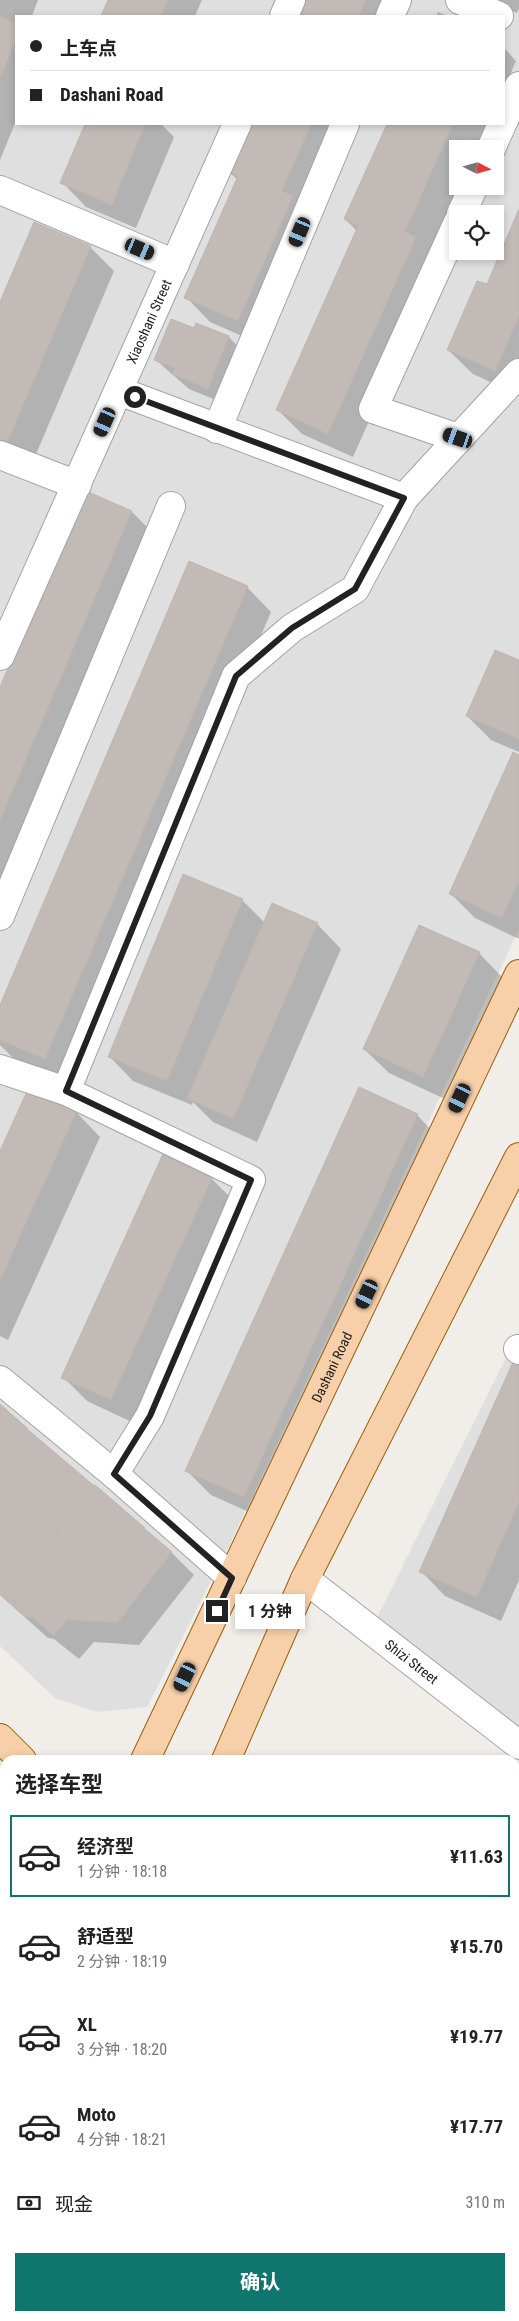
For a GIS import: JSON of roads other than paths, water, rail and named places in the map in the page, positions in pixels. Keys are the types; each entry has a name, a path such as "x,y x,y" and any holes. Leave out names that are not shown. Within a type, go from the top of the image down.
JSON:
{"main road":[{"name":"Dashani Road","path":"148,1755 519,974"},
{"path":"228,1755 305,1579 519,1157"},
{"path":"0,1738 17,1755"}],"street":[{"path":"284,15 291,0"},
{"path":"390,15 397,0"},
{"path":"460,0 497,15"},
{"path":"505,18 519,25"},
{"path":"505,118 519,86"},
{"name":"Xiaoshani Street","path":"1,650 77,485 237,125"},
{"path":"217,429 345,125"},
{"path":"495,140 502,125"},
{"path":"0,190 175,264"},
{"path":"449,242 373,409 458,438"},
{"path":"66,1091 236,676 292,628 355,589 404,498 519,372"},
{"path":"119,391 404,498"},
{"path":"0,455 77,485"},
{"path":"0,916 171,506"},
{"path":"0,1069 66,1091 251,1180 150,1416 114,1474"},
{"path":"0,1380 114,1474 232,1578"},
{"name":"Shizi Street","path":"305,1579 519,1745"}]}
